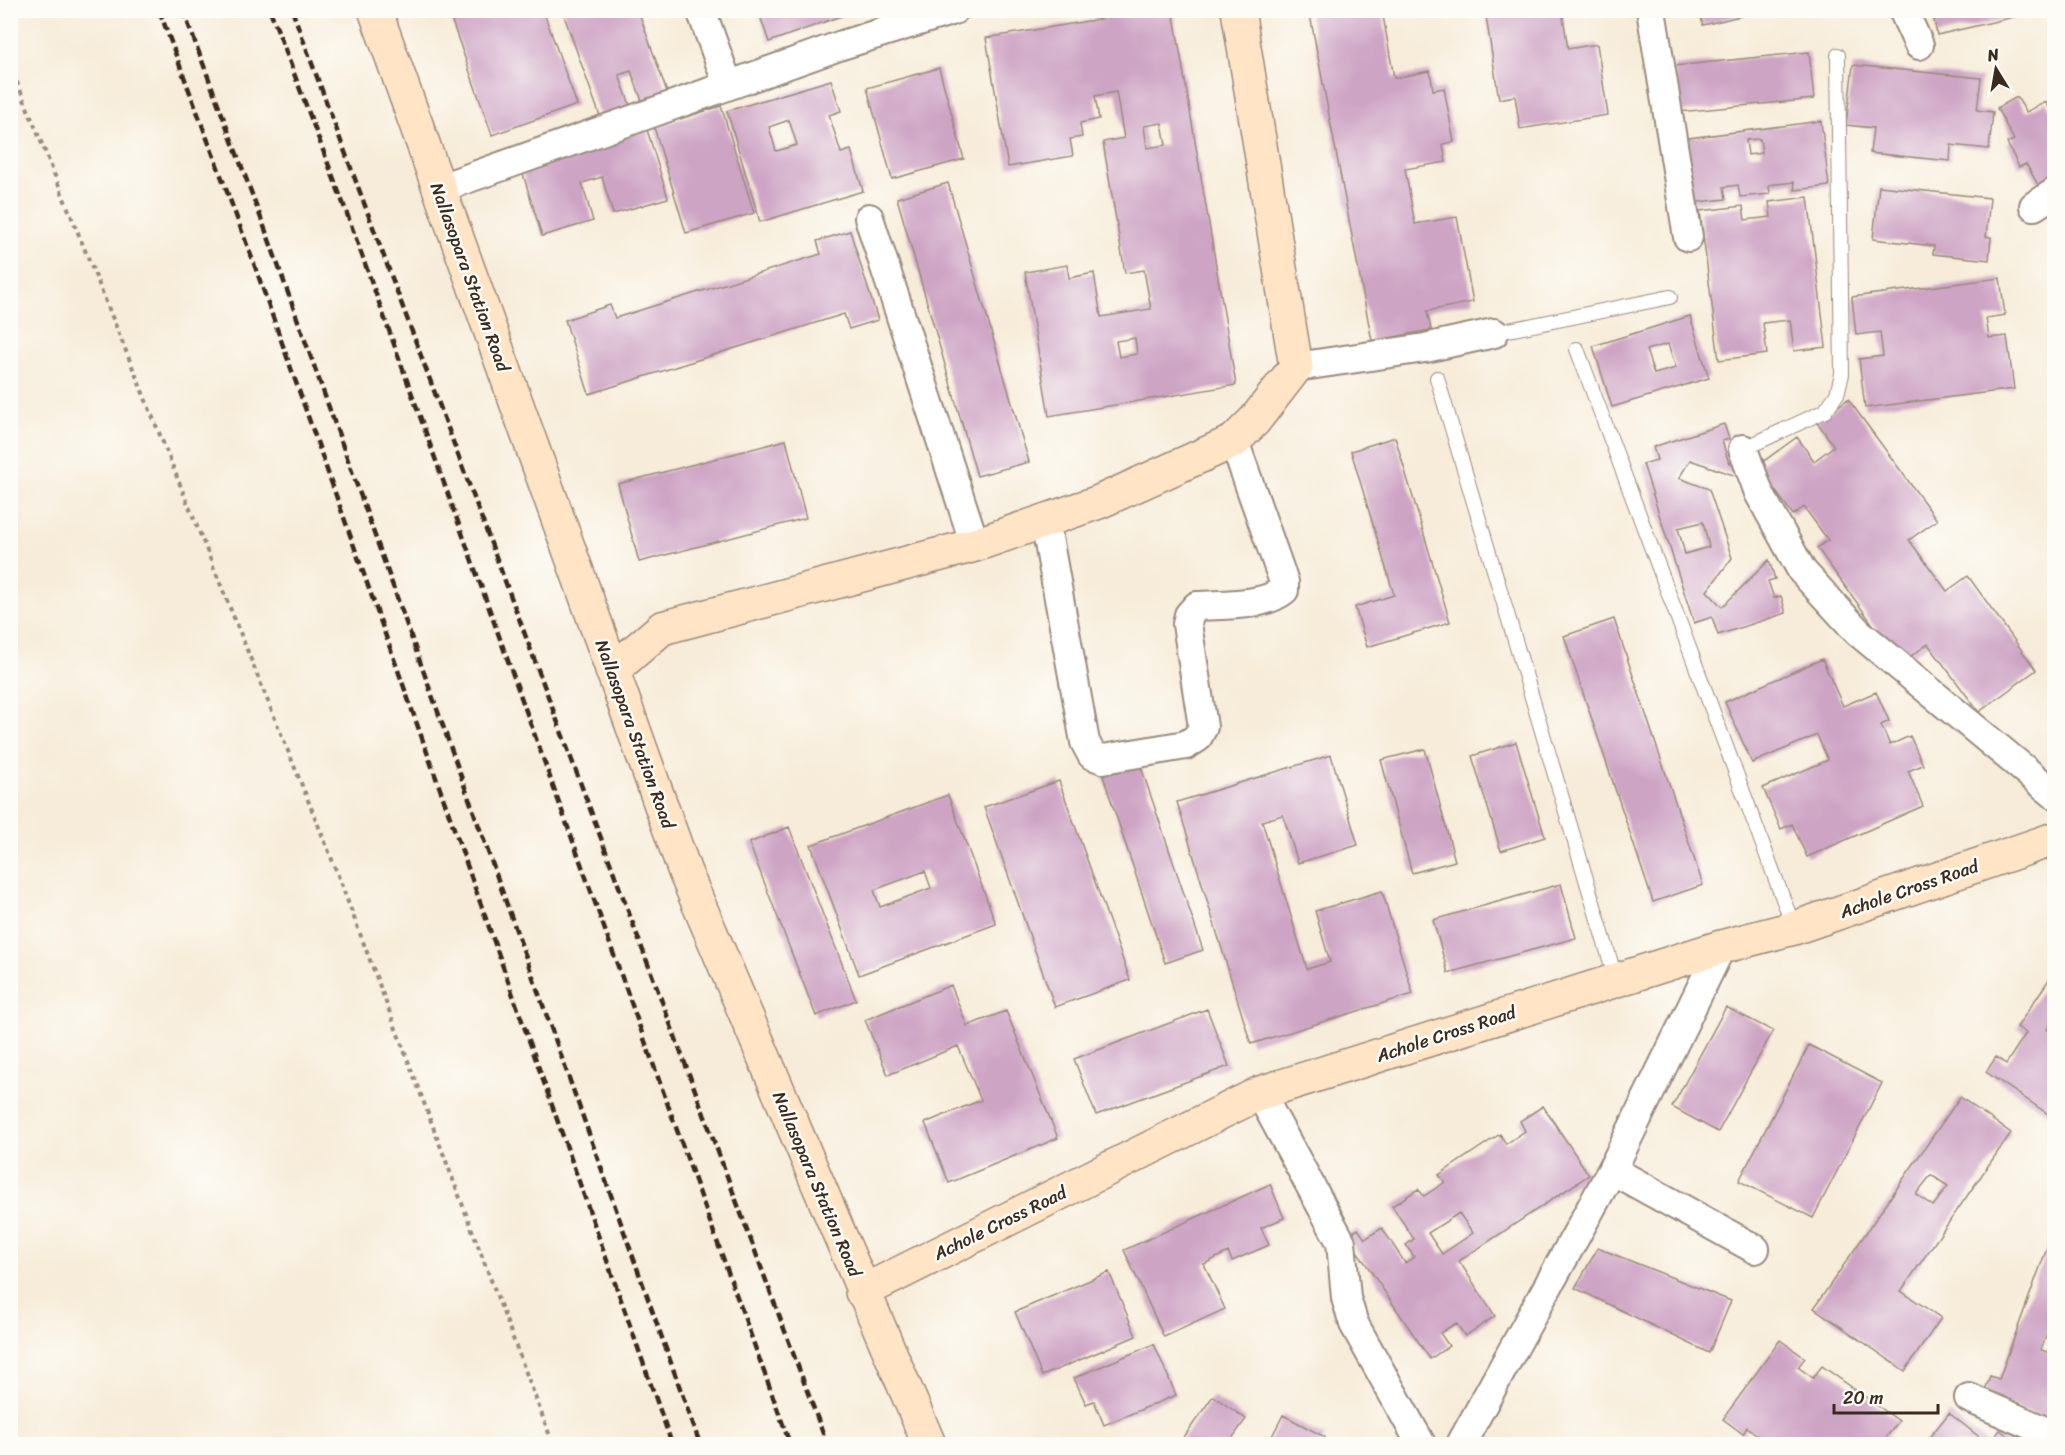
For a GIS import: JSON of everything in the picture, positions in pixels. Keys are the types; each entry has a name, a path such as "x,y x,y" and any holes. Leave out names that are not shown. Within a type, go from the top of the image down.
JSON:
{"street":[{"name":"Nallasopara Station Road","path":"375,10 685,872 928,1444"},
{"path":"701,10 728,85"},
{"path":"438,189 842,45 954,10"},
{"path":"1238,10 1296,367"},
{"path":"1651,10 1688,237"},
{"path":"1904,10 1919,45"},
{"path":"869,218 975,545"},
{"path":"612,671 662,628 975,545 1099,502 1234,441 1255,420 1296,367 1425,348 1494,333"},
{"path":"1045,521 1085,742 1092,755 1103,759 1186,745 1197,738 1203,727 1187,624 1189,615 1197,606 1261,600 1275,597 1284,590 1284,582 1234,441"},
{"path":"1743,449 1759,493 1802,571 1858,632 2055,795"},
{"name":"Achole Cross Road","path":"862,1292 1260,1093 1721,947 1794,928 2055,839"},
{"path":"1461,1444 1612,1170 1721,947"},
{"path":"1260,1093 1341,1242 1346,1298 1354,1324 1421,1444"},
{"path":"1612,1170 1755,1249"},
{"path":"1969,1398 2055,1435"}],"lane":[{"path":"1743,449 1825,411 1838,394 1842,374 1838,55"},
{"path":"1494,333 1670,297"},
{"path":"1577,349 1794,928"},
{"path":"1437,378 1616,981"}],"path":[{"path":"10,65 331,857 553,1444"}],"building":[{"path":"448,10 543,10 577,105 492,135"},
{"path":"562,10 638,10 667,92 642,101 631,71 619,75 630,105 600,116"},
{"path":"758,10 855,10 855,11 769,42"},
{"path":"1154,10 1173,10 1236,385 1049,416 1025,272 1067,265 1069,278 1094,273 1101,317 1151,309 1144,270 1125,273 1103,142 1124,138 1116,92 1095,96 1099,119 1080,123 1082,137 1070,139 1073,156 1008,167 986,38","holes":["1162,123 1166,145 1147,148 1144,126","1135,338 1137,354 1119,357 1116,341"]},
{"path":"1309,10 1382,10 1394,78 1430,71 1433,90 1444,88 1454,142 1443,144 1446,162 1405,169 1415,224 1457,217 1473,302 1427,311 1431,330 1372,341"},
{"path":"1485,10 1562,10 1568,49 1597,44 1608,115 1520,129 1515,96 1499,99"},
{"path":"1699,10 1761,10 1761,11 1703,25"},
{"path":"1932,10 2040,10 2040,11 1937,35"},
{"path":"1809,52 1814,99 1679,112 1674,66"},
{"path":"1853,65 1981,78 1977,110 1993,112 1989,149 1951,145 1950,161 1870,153 1873,128 1846,125"},
{"path":"939,68 964,159 892,179 867,88"},
{"path":"831,80 841,111 829,115 841,153 851,150 863,191 760,222 727,111","holes":["789,120 797,145 776,151 769,127"]},
{"path":"2017,97 2026,112 2046,102 2051,110 2054,108 2054,180 2040,188 2026,164 2019,167 2007,143 2014,140 1997,108"},
{"path":"721,106 754,213 686,233 654,127"},
{"path":"1821,121 1829,186 1795,190 1794,182 1769,185 1770,194 1740,197 1738,185 1724,187 1726,199 1689,203 1681,139","holes":["1760,139 1762,153 1748,155 1746,140"]},
{"path":"645,123 668,198 613,214 602,177 582,183 593,221 542,236 519,161"},
{"path":"948,183 1029,462 977,476 897,198"},
{"path":"1879,186 1990,198 1986,237 1991,237 1989,260 1933,254 1934,246 1873,239"},
{"path":"1808,197 1826,347 1794,351 1790,320 1763,323 1767,354 1719,360 1700,211 1743,206 1745,220 1771,217 1769,202"},
{"path":"850,231 878,320 849,329 844,314 589,394 565,320 610,305 615,318 821,254 817,241"},
{"path":"2000,278 2005,315 1986,318 1989,338 2007,336 2014,389 1865,408 1859,359 1883,356 1880,332 1856,335 1852,297"},
{"path":"1690,316 1709,378 1612,407 1593,346","holes":["1668,344 1676,368 1654,374 1646,350"]},
{"path":"1848,399 1937,520 1909,540 1947,591 1968,576 2036,670 1979,712 1928,644 1901,663 1817,548 1828,540 1804,507 1793,515 1757,466 1797,437 1814,461 1834,446 1817,422"},
{"path":"1724,424 1729,439 1722,441 1729,463 1736,461 1742,478 1690,460 1679,478 1709,489 1732,558 1707,591 1722,607 1769,560 1775,579 1768,581 1774,598 1781,596 1786,613 1718,635 1712,617 1694,623 1643,464 1657,460 1653,447","holes":["1703,522 1709,547 1685,554 1678,528"]},
{"path":"1395,437 1450,622 1367,647 1355,607 1394,595 1351,451"},
{"path":"786,440 806,518 639,562 618,484"},
{"path":"1614,619 1703,885 1653,902 1564,636"},
{"path":"1822,659 1843,706 1876,692 1889,721 1881,725 1890,745 1910,736 1923,765 1908,771 1923,806 1807,857 1792,824 1781,829 1763,788 1828,760 1817,735 1752,763 1725,702"},
{"path":"1516,742 1545,837 1501,851 1472,756"},
{"path":"1425,749 1455,861 1412,873 1381,760"},
{"path":"1331,755 1358,845 1298,863 1283,815 1262,821 1307,969 1330,962 1315,911 1382,891 1413,994 1251,1044 1177,802"},
{"path":"1140,764 1203,950 1165,963 1103,776"},
{"path":"1059,781 1130,980 1055,1007 984,807"},
{"path":"948,795 996,924 859,975 811,845","holes":["925,871 931,888 880,907 874,890"]},
{"path":"789,827 856,1000 816,1016 749,843"},
{"path":"1561,884 1576,938 1448,973 1433,920"},
{"path":"2054,972 2054,1019 2047,1029 2054,1034 2054,1118 1986,1072 1996,1057 2006,1064 2026,1033 2017,1027"},
{"path":"951,985 967,1026 1006,1011 1058,1138 949,1183 925,1123 981,1100 958,1046 888,1075 865,1020"},
{"path":"1726,1007 1773,1031 1718,1132 1672,1107"},
{"path":"1207,1009 1229,1066 1096,1115 1074,1059"},
{"path":"1809,1045 1882,1083 1813,1218 1739,1181"},
{"path":"1960,1097 2011,1133 1901,1291 1941,1318 1905,1371 1814,1308","holes":["1931,1175 1948,1186 1933,1206 1916,1194"]},
{"path":"1543,1106 1589,1175 1459,1261 1495,1316 1465,1336 1456,1323 1440,1333 1449,1346 1430,1359 1347,1236 1358,1229 1365,1239 1382,1228 1405,1263 1414,1257 1406,1245 1414,1239 1392,1206 1418,1189 1424,1196 1445,1182 1439,1175 1500,1134 1506,1144 1525,1131 1520,1121","holes":["1459,1213 1473,1233 1442,1254 1428,1233"]},
{"path":"1270,1184 1284,1218 1261,1228 1269,1245 1232,1261 1228,1252 1204,1264 1225,1309 1164,1337 1124,1250"},
{"path":"2054,1229 2054,1321 2052,1320 2041,1350 2054,1354 2054,1422 1983,1396 1990,1376 1999,1379"},
{"path":"1598,1248 1731,1301 1709,1353 1575,1288"},
{"path":"1109,1272 1136,1336 1042,1376 1015,1312"},
{"path":"1780,1340 1805,1358 1798,1367 1813,1378 1822,1366 1899,1421 1881,1444 1769,1444 1747,1427 1743,1434 1723,1419"},
{"path":"1154,1344 1176,1395 1104,1425 1094,1401 1086,1404 1074,1378"},
{"path":"1213,1396 1246,1419 1228,1444 1179,1444"},
{"path":"1949,1413 1988,1444 1924,1444"},
{"path":"1283,1415 1325,1437 1321,1444 1268,1444"},
{"path":"2000,1430 2019,1444 1989,1444"}],"railway":[{"path":"159,10 253,261 672,1444"},
{"path":"183,10 268,237 700,1444"},
{"path":"270,10 346,211 790,1444"},
{"path":"292,10 827,1444"}]}
